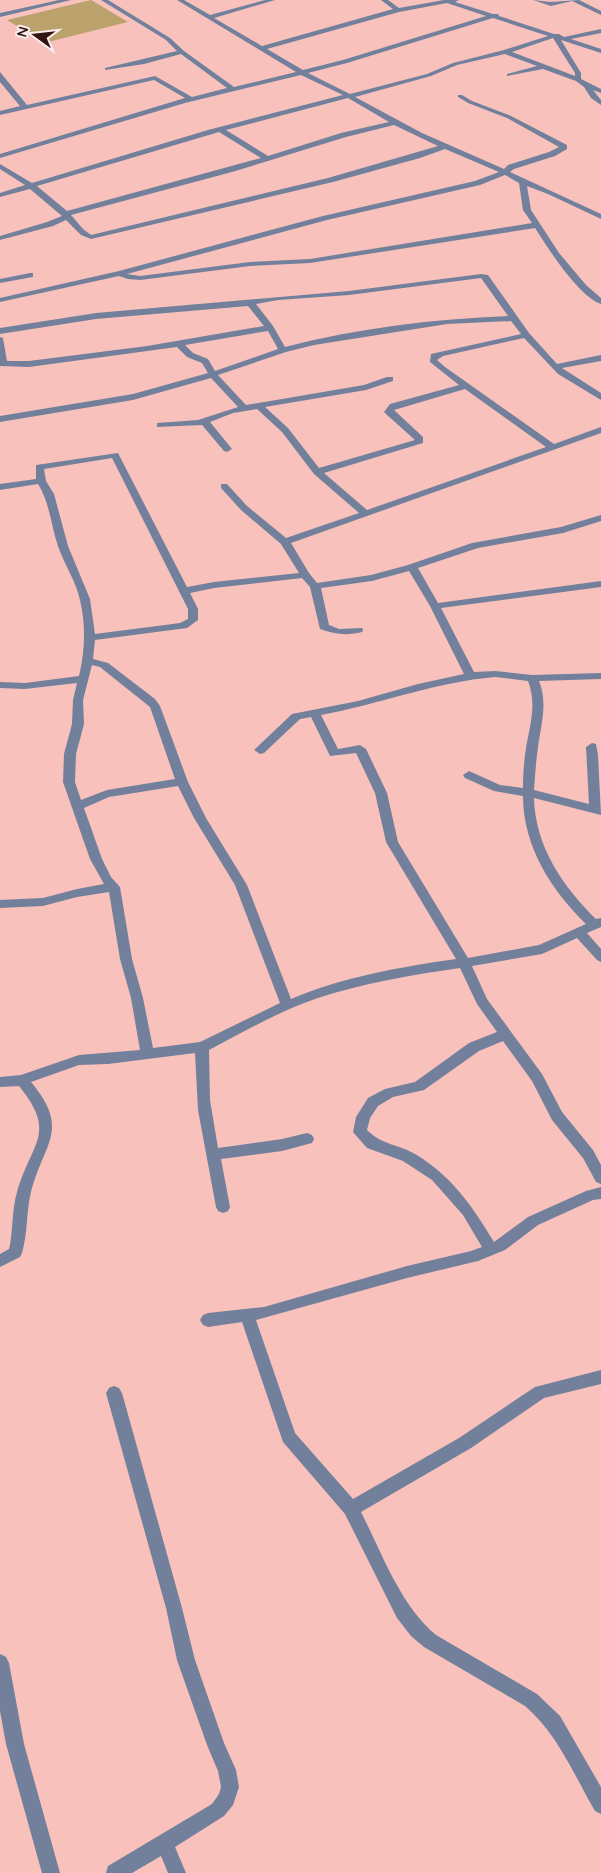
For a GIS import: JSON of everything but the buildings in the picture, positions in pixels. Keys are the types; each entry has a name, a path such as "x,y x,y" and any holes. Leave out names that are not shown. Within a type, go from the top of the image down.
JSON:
{"street":[{"path":"0,15 68,0"},
{"path":"104,0 168,39 182,52 233,89"},
{"path":"183,0 301,72 395,123 506,172 522,182 551,192 601,217"},
{"path":"210,17 272,0"},
{"path":"384,0 398,10"},
{"path":"536,0 552,4 570,0"},
{"path":"574,0 601,13"},
{"path":"264,48 398,10 450,1 601,51"},
{"path":"0,156 191,99 345,62 496,15"},
{"path":"0,196 221,130 429,75 468,60 506,52 559,36 601,31"},
{"path":"559,36 578,73 578,80"},
{"path":"107,69 182,52"},
{"path":"506,52 601,91"},
{"path":"509,75 542,67"},
{"path":"1,78 25,107"},
{"path":"0,113 156,78 191,99"},
{"path":"587,86 592,97 601,103"},
{"path":"0,300 120,273 326,218 477,183 506,172 511,167 526,161 552,154 564,146 493,110 470,102 460,96"},
{"path":"0,238 50,224 67,215 357,131 395,123"},
{"path":"221,130 267,158"},
{"path":"0,166 67,215 76,226 87,236 91,237 330,180 417,156 445,146"},
{"path":"522,182 527,210 556,254 583,287 601,302"},
{"path":"120,273 128,277 140,278 250,264 310,261 537,225"},
{"path":"0,281 30,275"},
{"path":"0,331 96,316 349,293 481,276 485,277 512,318 556,367 601,397"},
{"path":"250,303 270,328 283,350"},
{"path":"0,419 133,397 213,375 283,350 345,337 447,321 512,318"},
{"path":"0,340 2,349 1,363 28,364 147,349 270,328"},
{"path":"527,335 434,356 433,360 442,369 553,448"},
{"path":"178,343 190,355 205,361 213,375 244,408"},
{"path":"556,367 601,358"},
{"path":"160,425 204,421 230,411 366,387 390,379"},
{"path":"317,472 420,441 389,412 390,409 393,406 467,386"},
{"path":"259,406 285,430 317,472 366,514"},
{"path":"204,421 227,449"},
{"path":"284,542 601,430"},
{"path":"90,637 111,636 189,624 193,620 193,609 117,456 111,455 39,466 41,481 49,494 63,546 85,599 90,637 88,661 78,700 78,724 70,754 69,782 96,859 106,879 114,887 126,960 137,998 148,1053"},
{"path":"0,487 41,481"},
{"path":"224,486 244,508 284,542 304,575 315,586 324,627 338,632 358,630"},
{"path":"315,586 372,578 412,567 476,544 564,530 601,518"},
{"path":"412,567 435,606 470,676"},
{"path":"184,591 214,585 304,575"},
{"path":"435,606 601,584"},
{"path":"88,661 104,665 155,706 182,782 200,818 241,885 287,1005"},
{"path":"260,750 296,716 470,676 495,674 532,678 601,676"},
{"path":"0,1082 22,1080 79,1060 202,1046 287,1005 368,979 422,968 497,958 542,949 597,923 570,900 541,853 530,820 529,793 532,748 539,710 536,687 532,678"},
{"path":"0,684 25,686 83,679"},
{"path":"315,713 334,753 360,749 364,755 381,793 392,842 464,962 482,1001 537,1078 557,1116 588,1154 601,1178"},
{"path":"592,747 594,770 592,790 598,810"},
{"path":"469,775 498,788 529,793 598,810"},
{"path":"78,806 107,794 182,782"},
{"path":"0,904 43,902 77,893 114,887"},
{"path":"579,932 601,957"},
{"path":"491,1250 468,1211 437,1176 408,1157 372,1144 360,1132 363,1118 373,1102 390,1093 419,1086 474,1047 507,1034"},
{"path":"202,1046 202,1077 208,1131 222,1191 223,1207"},
{"path":"0,1261 15,1253 19,1240 24,1192 48,1132 46,1116 36,1096 22,1080"},
{"path":"214,1154 282,1145 307,1139"},
{"path":"208,1320 247,1316 407,1272 472,1257 500,1246 533,1221 591,1195 601,1193"},
{"path":"247,1316 289,1437 350,1509 403,1612 417,1630 430,1641 543,1710 554,1722 601,1805"},
{"path":"350,1509 465,1444 540,1392 601,1377"},
{"path":"114,1393 174,1608 186,1660 216,1745 227,1770 230,1787 227,1798 218,1810 115,1873"},
{"path":"0,1663 15,1744 51,1873"},
{"path":"165,1844 177,1873"}],"shaded area":[{"path":"91,0 128,22 44,43 7,20"}]}
